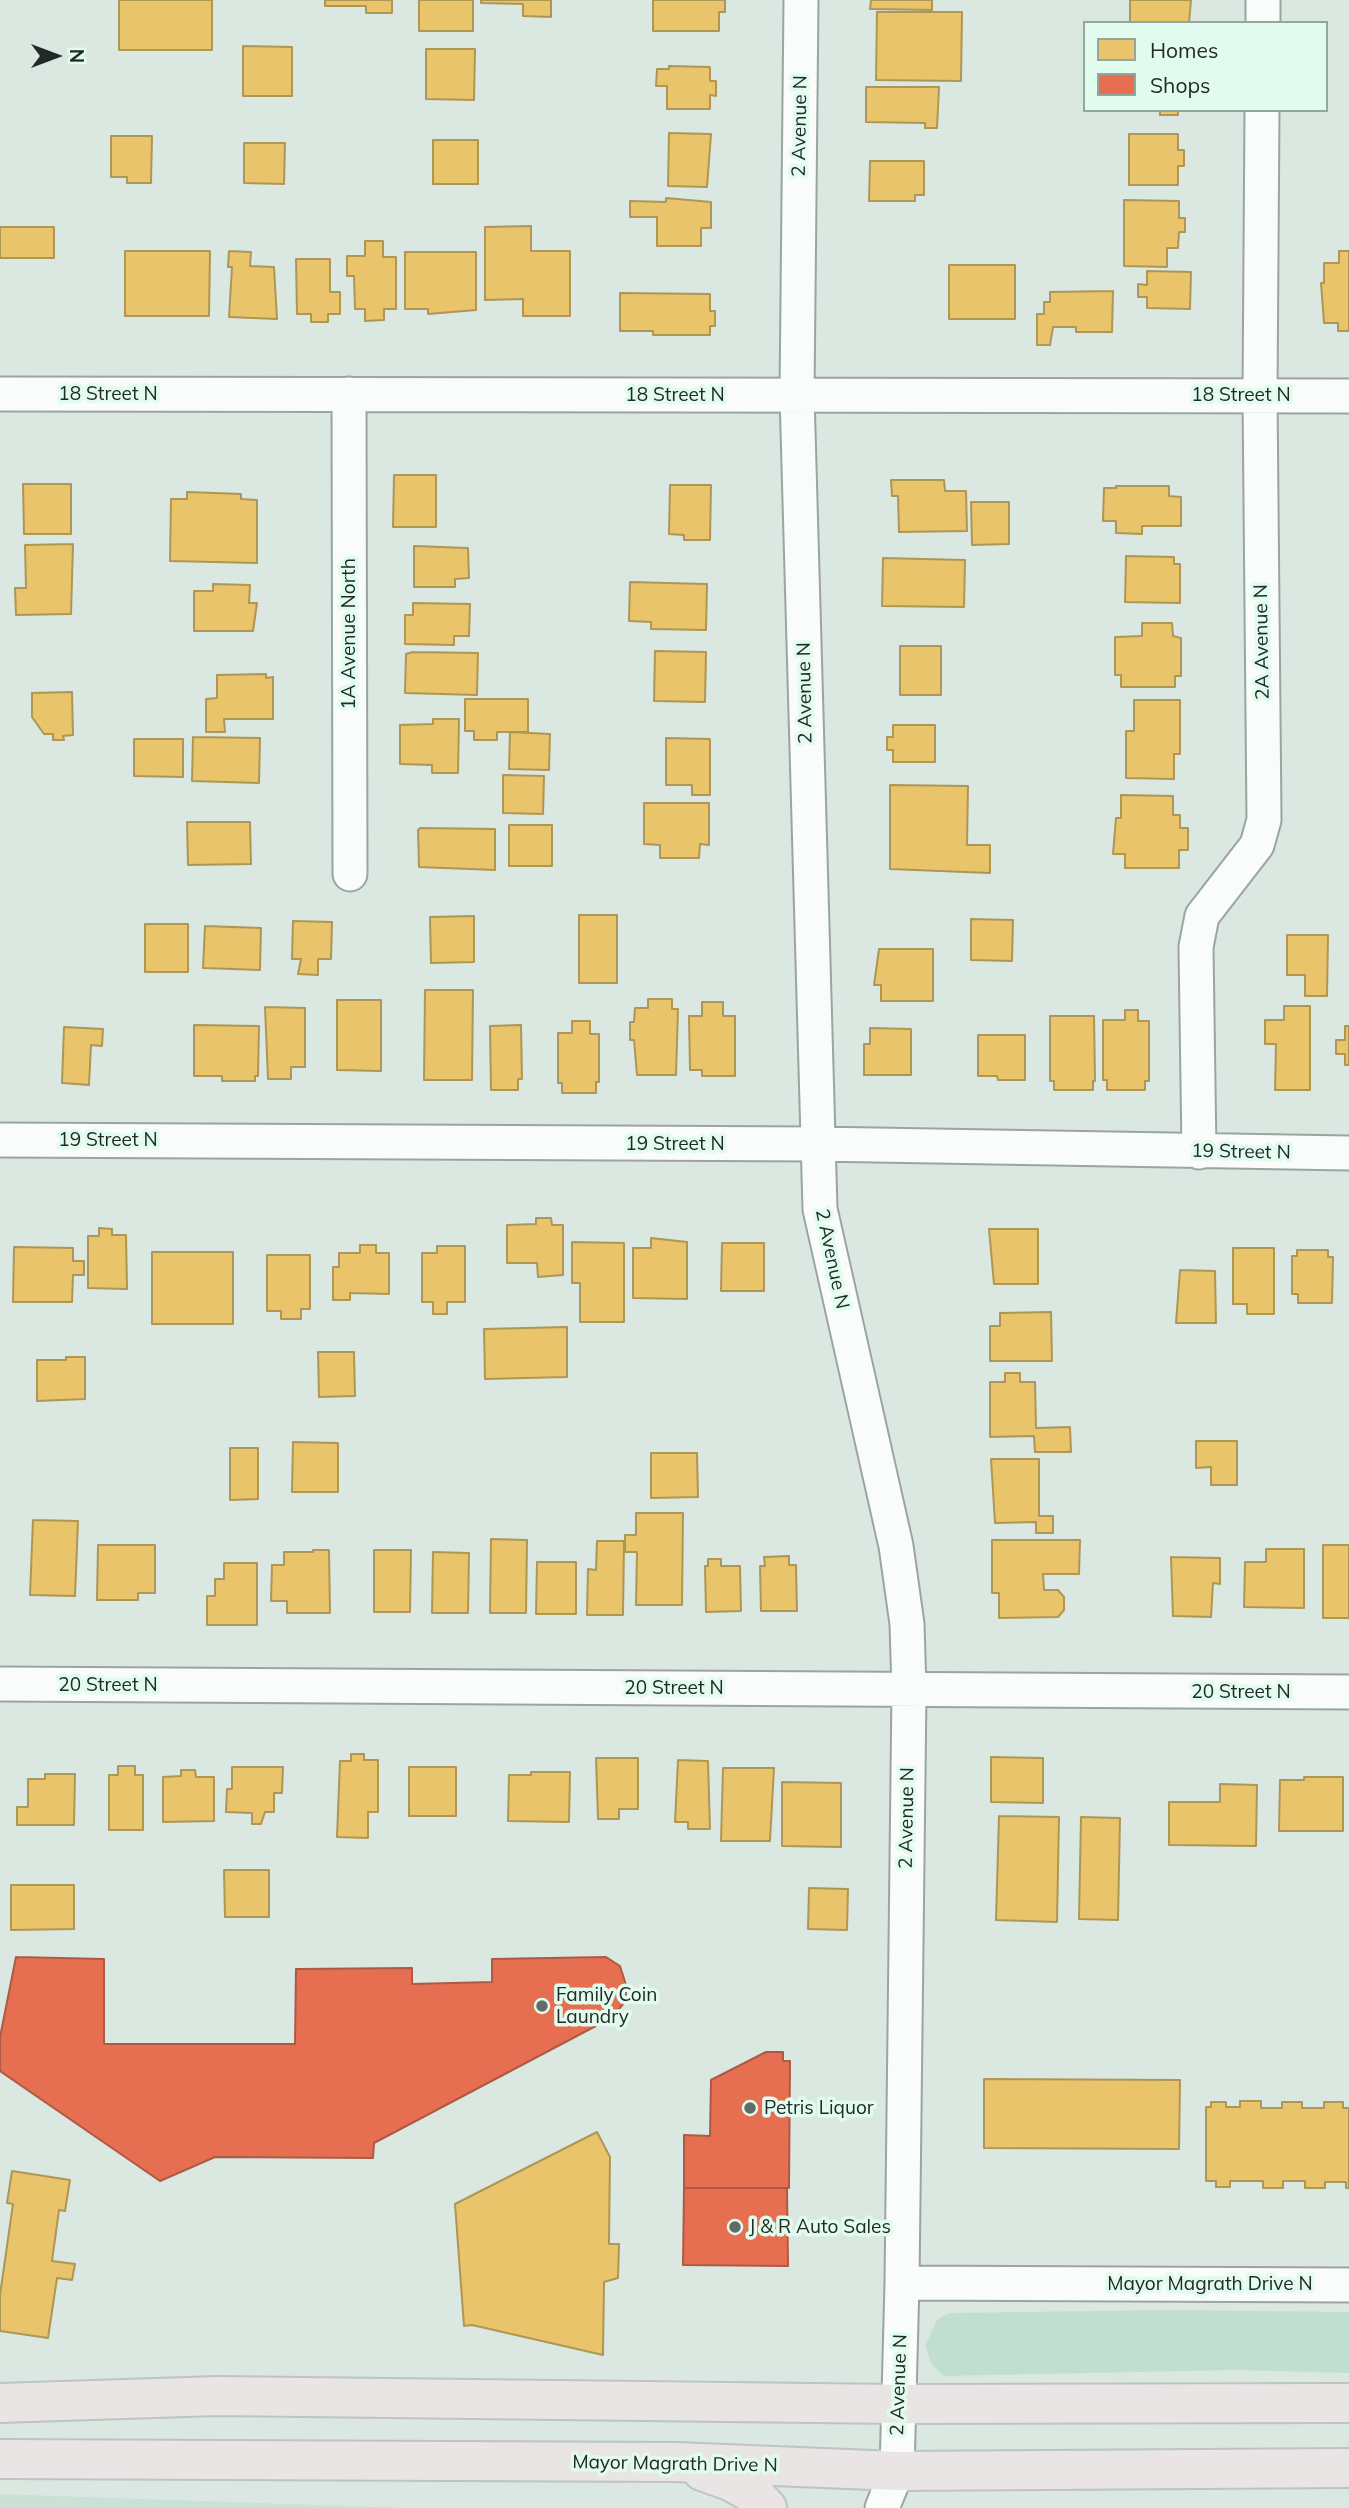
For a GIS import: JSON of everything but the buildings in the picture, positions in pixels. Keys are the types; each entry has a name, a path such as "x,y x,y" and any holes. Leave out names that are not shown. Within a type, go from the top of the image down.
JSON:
{"main road":[{"path":"0,2403 218,2396 897,2404 1349,2403"},
{"name":"Mayor Magrath Drive N","path":"0,2459 676,2462 897,2471 1349,2468"},
{"path":"676,2462 730,2481 755,2495 767,2508"}],"street":[{"name":"2 Avenue N","path":"802,0 797,395 816,1144 820,1209 896,1546 907,1624 909,1690 902,2283 897,2471 882,2508"},
{"path":"1263,0 1263,21"},
{"name":"2A Avenue N","path":"1199,1152 1195,947 1202,916 1257,845 1264,820 1260,396 1262,112"},
{"name":"18 Street N","path":"0,394 1349,396"},
{"name":"1A Avenue North","path":"348,394 350,874"},
{"name":"19 Street N","path":"0,1140 816,1144 1349,1153"},
{"name":"20 Street N","path":"0,1684 1349,1692"},
{"name":"Mayor Magrath Drive N","path":"902,2283 1349,2285"}],"shaded area":[{"path":"1169,2310 1349,2312 1349,2373 1237,2370 944,2376 932,2365 925,2346 937,2320 949,2313"},
{"path":"0,2494 404,2508 0,2508"}],"place":[{"name":"Family Coin Laundry","path":"542,2006"},
{"name":"Petris Liquor","path":"750,2108"},
{"name":"J & R Auto Sales","path":"735,2227"}]}
